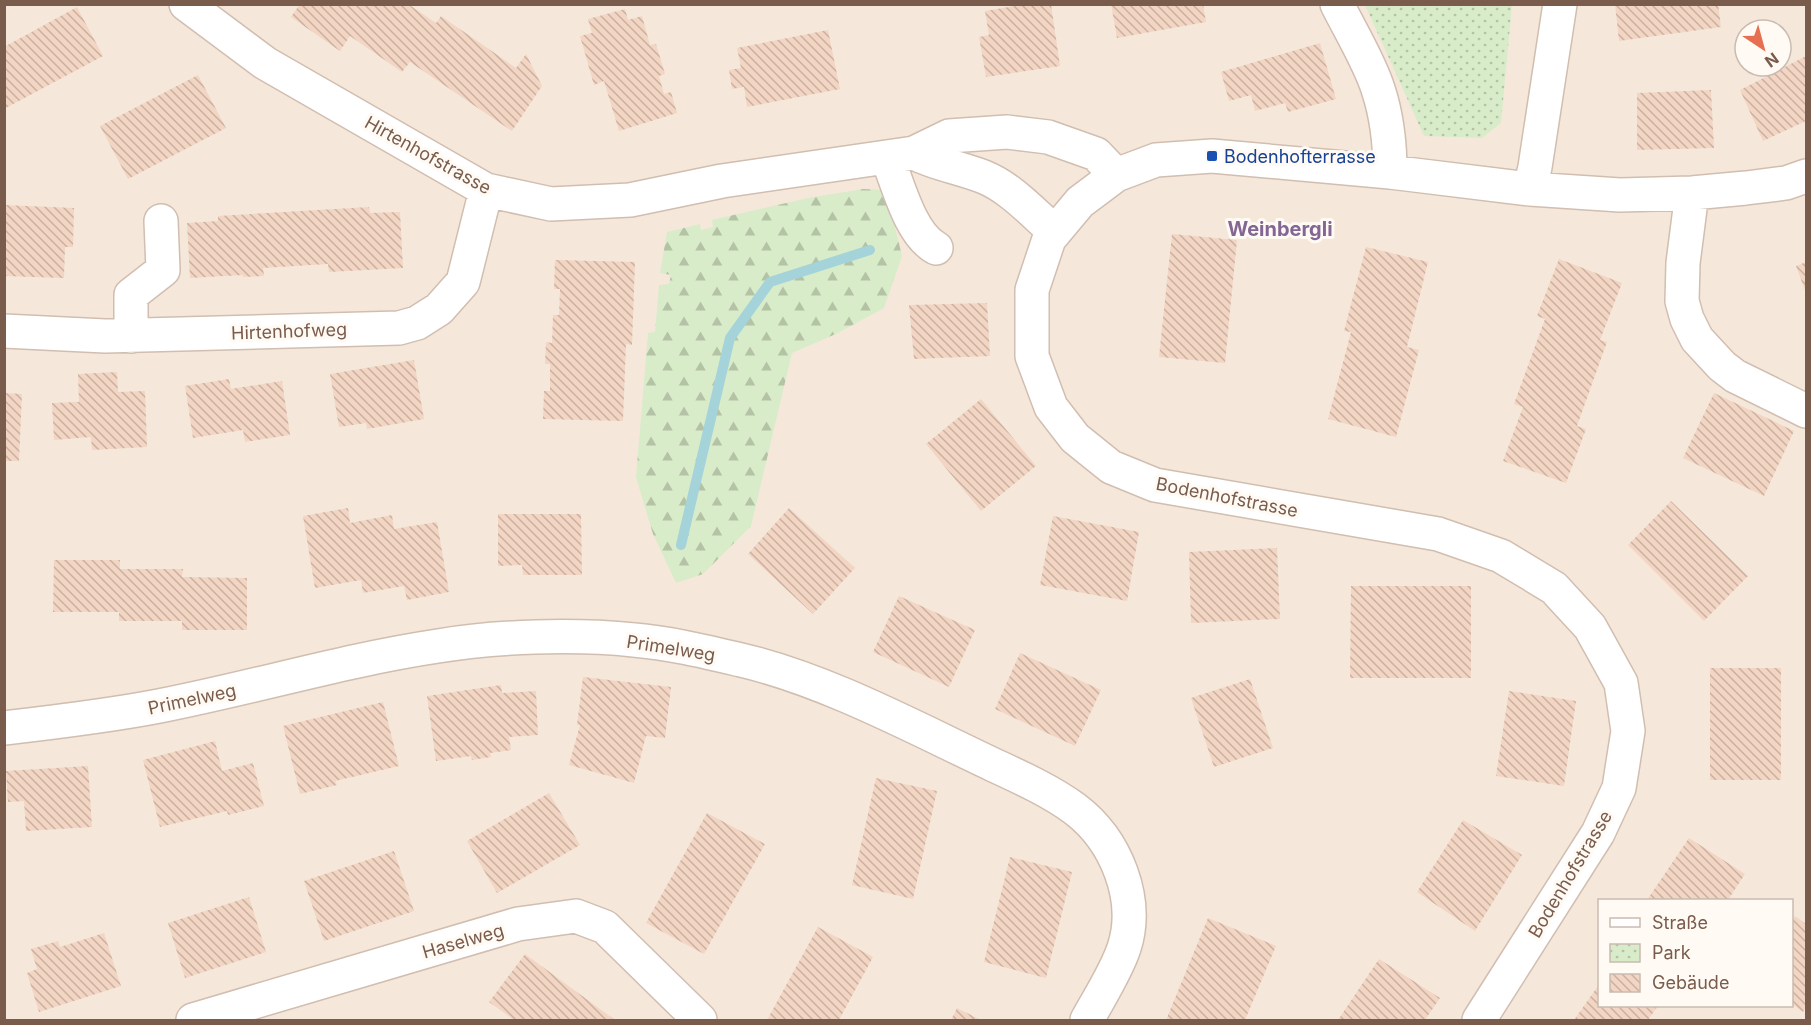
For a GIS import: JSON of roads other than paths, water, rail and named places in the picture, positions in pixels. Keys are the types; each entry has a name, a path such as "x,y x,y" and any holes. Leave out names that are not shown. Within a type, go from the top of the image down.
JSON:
{"street":[{"name":"Hirtenhofstrasse","path":"186,4 265,63 486,190 551,204 630,200 722,181 900,155 949,136 1006,132 1048,137 1095,154 1116,175"},
{"path":"1337,4 1378,87 1390,147 1390,172"},
{"path":"1530,189 1560,4"},
{"path":"936,248 921,237 911,217 900,155 931,161 985,178 1004,189 1055,232"},
{"name":"Bodenhofstrasse","path":"1479,1020 1598,833 1619,788 1628,731 1620,683 1590,627 1554,588 1501,556 1438,534 1155,485 1111,467 1075,438 1051,406 1032,356 1032,290 1049,239 1080,202 1116,175 1156,160 1212,156 1390,172 1530,189 1620,195 1692,193 1786,183 1806,176"},
{"name":"Hirtenhofweg","path":"4,331 131,336 399,328 417,323 439,309 463,282 486,190"},
{"path":"1692,193 1682,301 1687,319 1697,339 1722,366 1735,376 1806,411"},
{"path":"131,336 131,295 163,270 161,221"},
{"name":"Primelweg","path":"4,728 133,711 224,693 359,660 441,645 516,639 635,640 743,660 816,683 1023,779 1076,810 1096,830 1114,855 1124,879 1128,898 1129,927 1124,950 1087,1020"},
{"name":"Haselweg","path":"194,1020 518,924 576,915 605,927 700,1020"}],"waterway":[{"path":"681,545 730,338 770,282 870,250"}],"place":[{"name":"Bodenhofterrasse","path":"1212,156"}],"district":[{"name":"Weinbergli","path":"1280,229"}]}
